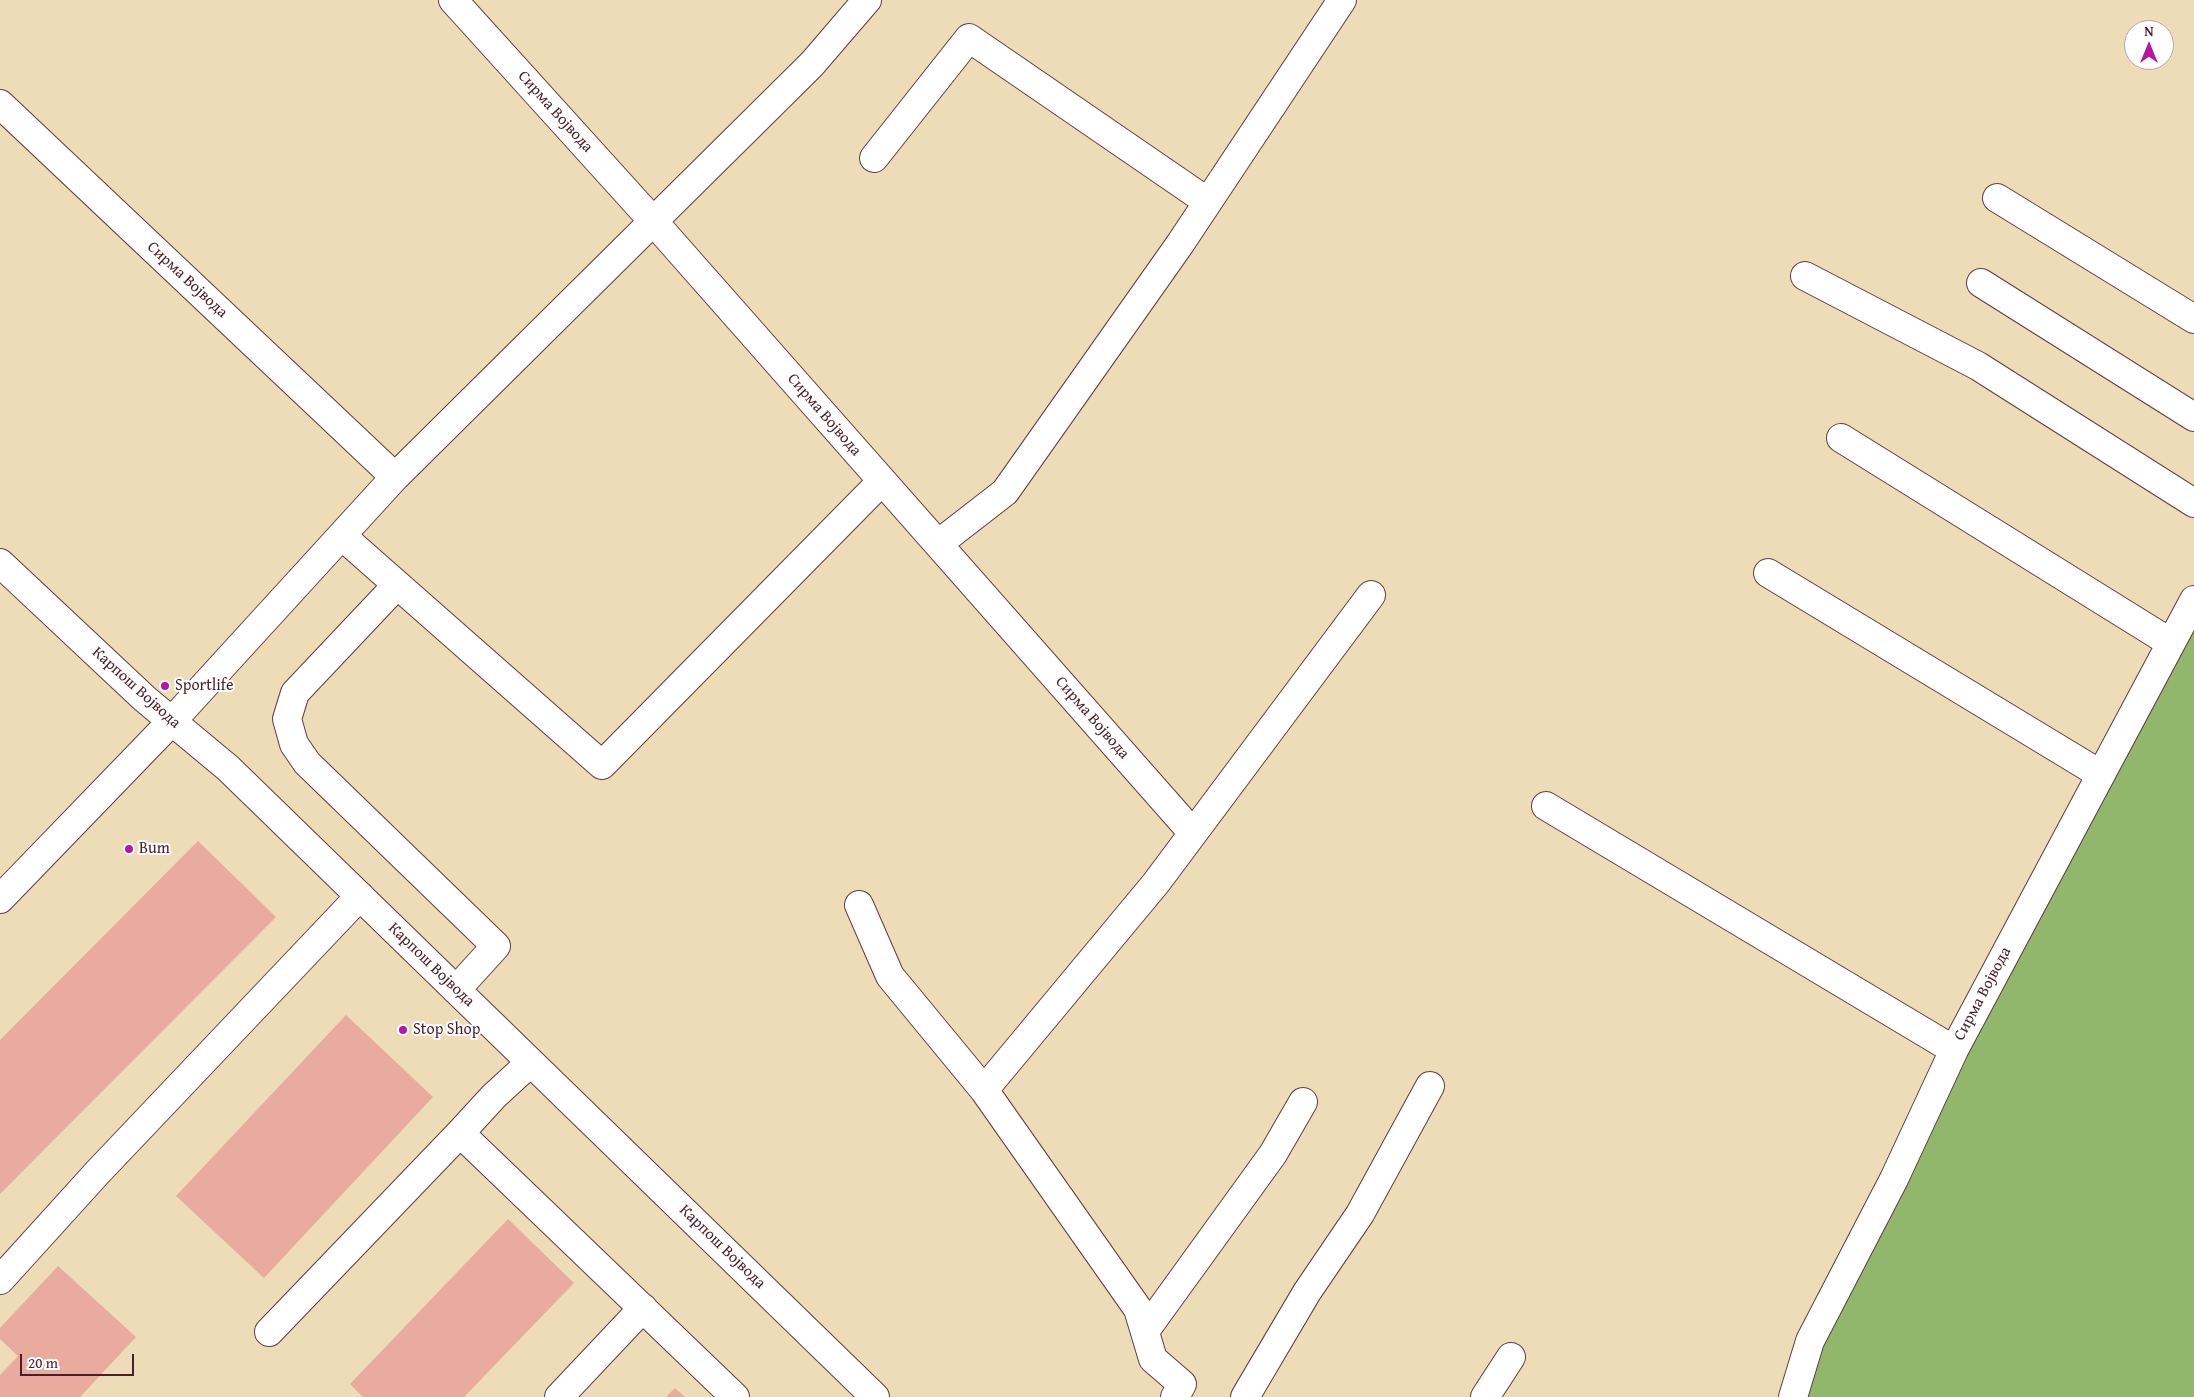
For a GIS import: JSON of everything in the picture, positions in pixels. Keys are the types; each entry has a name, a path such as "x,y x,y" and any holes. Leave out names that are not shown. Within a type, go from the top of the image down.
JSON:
{"street":[{"name":"Сирма Војвода","path":"453,0 652,221 1192,832"},
{"path":"0,899 172,721 395,477 812,64 867,0"},
{"path":"938,544 1005,492 1208,202 1342,0"},
{"path":"874,158 969,38 1208,202"},
{"name":"Сирма Војвода","path":"0,104 395,477"},
{"path":"1997,198 2194,319"},
{"path":"1805,276 1978,366 2194,503"},
{"path":"1981,283 2194,417"},
{"path":"1841,438 2171,643"},
{"path":"342,536 602,765 882,481"},
{"name":"Карпош Војвода","path":"0,563 145,699 228,768 875,1397"},
{"path":"1768,574 2100,774"},
{"path":"397,585 295,693 287,719 294,744 307,763 496,946 456,990"},
{"path":"984,1090 1156,883 1192,832 1370,595"},
{"name":"Сирма Војвода","path":"1793,1397 1810,1341 1894,1179 1954,1050 2194,600"},
{"path":"1546,806 1954,1050"},
{"path":"0,1280 97,1173 360,896"},
{"path":"859,905 890,976 984,1090 1138,1309 1153,1359 1182,1393"},
{"path":"269,1332 494,1096 530,1063"},
{"path":"1245,1397 1307,1292 1360,1214 1430,1086"},
{"path":"1145,1331 1273,1154 1303,1102"},
{"path":"460,1133 735,1397"},
{"path":"559,1397 643,1308"},
{"path":"1485,1397 1511,1358"}],"green space":[{"path":"2194,600 2194,1397 1793,1397"}],"building":[{"path":"198,841 276,917 0,1194 0,1040"},
{"path":"346,1015 433,1097 264,1278 176,1196"},
{"path":"508,1219 574,1283 464,1397 363,1397 350,1384"},
{"path":"58,1266 136,1337 80,1397 0,1397 0,1375 18,1356 0,1339 0,1328"},
{"path":"675,1388 685,1397 666,1397"}],"place":[{"name":"Sportlife","path":"165,686"},
{"name":"Bum","path":"129,849"},
{"name":"Stop Shop","path":"403,1030"}]}
